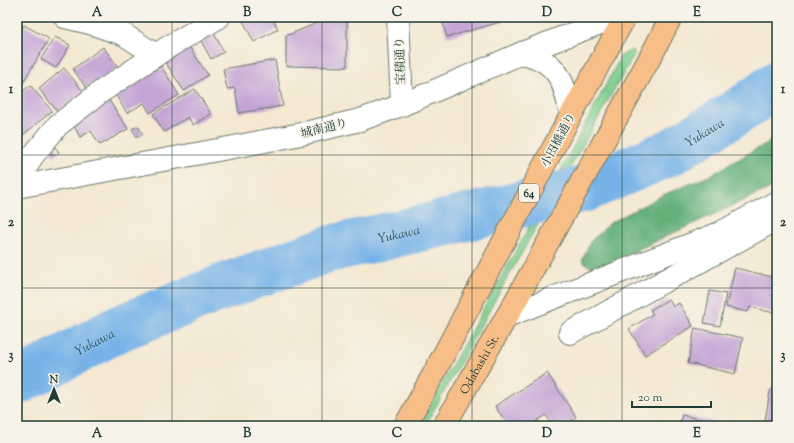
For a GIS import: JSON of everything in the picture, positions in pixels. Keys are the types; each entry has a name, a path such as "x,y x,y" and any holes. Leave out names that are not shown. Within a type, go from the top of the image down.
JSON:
{"main road":[{"name":"小田橋通り","path":"404,426 434,375 571,115 625,17"},
{"path":"511,309 671,17"},
{"name":"Odabashi St.","path":"444,426 511,309"}],"street":[{"path":"65,17 90,23 123,34 156,55"},
{"path":"17,186 31,158 58,125 102,92 156,55 219,17"},
{"name":"宝積通り","path":"398,17 402,105"},
{"name":"城南通り","path":"17,186 301,134 360,120 402,105 522,53 616,17"},
{"path":"522,53 536,56 545,61 554,70 562,81 571,115"},
{"path":"511,309 720,233 777,202"},
{"path":"570,333 777,219"}],"green space":[{"path":"632,50 635,53 425,426 418,426 561,170 621,56"},
{"path":"777,136 777,185 594,270 582,261 590,242 610,223 663,195 709,176"}],"building":[{"path":"241,17 272,17 278,29 254,42"},
{"path":"331,17 347,17 347,67 286,66 286,36"},
{"path":"441,17 507,17 508,20 447,37"},
{"path":"24,25 49,39 22,84 17,81 17,37"},
{"path":"213,32 224,52 211,59 200,39"},
{"path":"55,37 70,45 56,68 41,59"},
{"path":"188,45 208,75 184,91 164,60"},
{"path":"103,47 118,67 87,89 73,69"},
{"path":"275,60 283,106 239,113 235,88 227,89 223,69"},
{"path":"161,66 179,95 150,113 144,103 127,113 115,94"},
{"path":"64,68 83,91 58,112 39,89"},
{"path":"30,85 52,111 23,135 17,128 17,97"},
{"path":"195,89 211,114 193,125 188,117 164,132 153,114"},
{"path":"108,99 128,129 100,145 91,131 80,137 73,124"},
{"path":"138,126 143,134 137,137 132,129"},
{"path":"53,145 59,152 54,156 48,149"},
{"path":"777,258 777,271 773,270"},
{"path":"735,268 777,278 777,301 774,313 750,307 748,312 726,307"},
{"path":"710,291 726,294 720,326 704,323"},
{"path":"669,299 673,307 679,303 693,326 645,355 629,329 653,314 650,310"},
{"path":"695,328 743,338 735,374 688,363"},
{"path":"547,373 576,417 564,426 553,426 546,415 530,426 508,426 495,406"},
{"path":"777,385 777,423 765,421 770,391"},
{"path":"682,415 725,425 725,426 679,426"}],"waterway":[{"name":"Yukawa","path":"17,382 120,328 223,287 329,249 584,189 671,152 745,107 777,84"}]}
